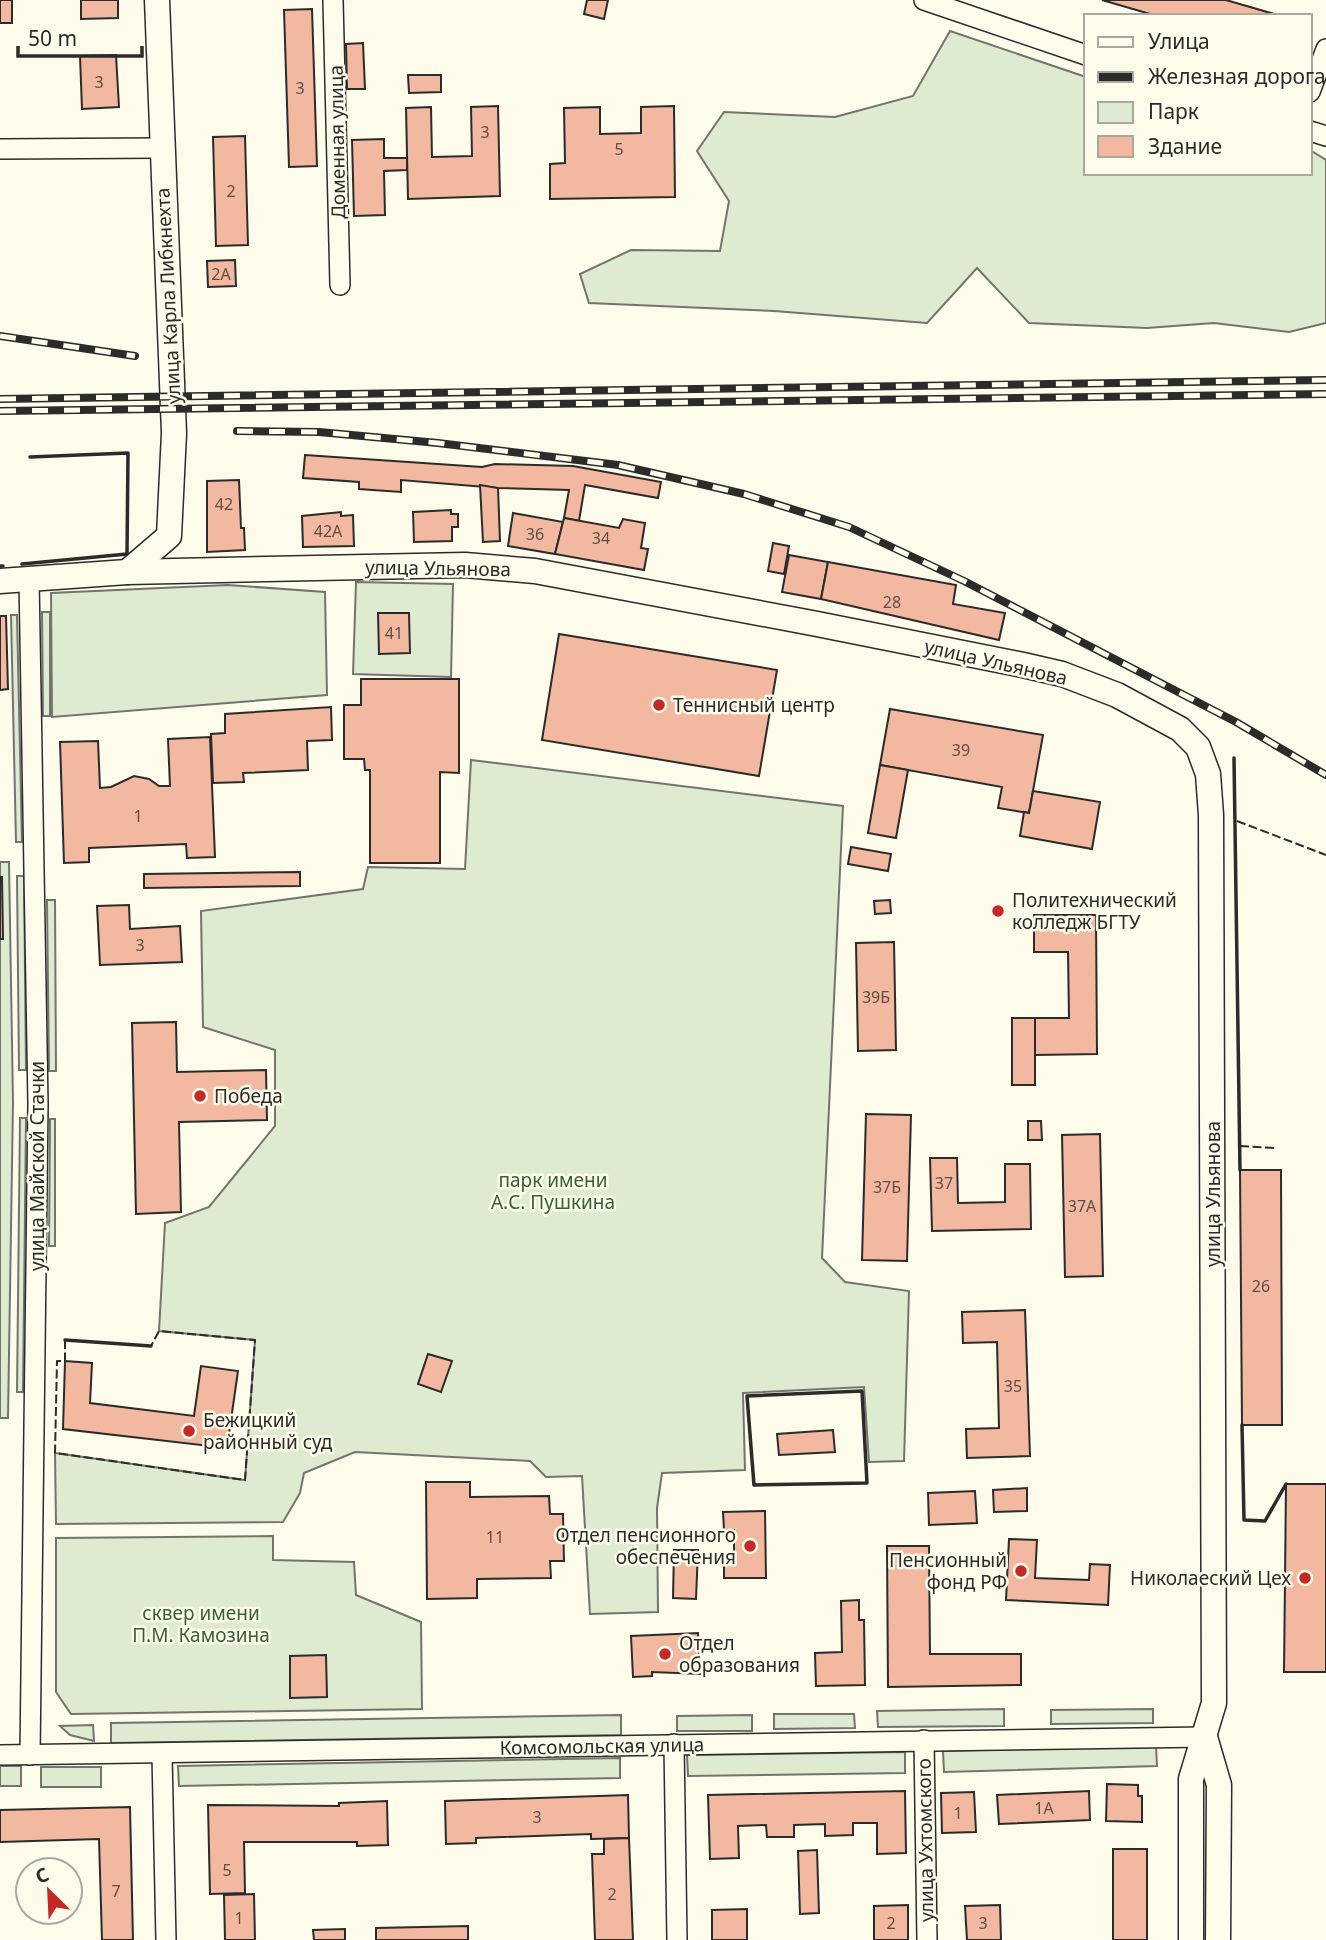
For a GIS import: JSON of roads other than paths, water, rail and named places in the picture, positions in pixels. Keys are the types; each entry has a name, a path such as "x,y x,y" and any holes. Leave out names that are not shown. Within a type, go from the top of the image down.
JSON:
{"main road":[{"name":"улица Карла Либкнехта","path":"157,0 174,433 168,538"},
{"path":"127,572 168,538 200,570"},
{"name":"улица Ульянова","path":"0,581 127,572 407,565 535,571 1062,674 1151,712 1180,729 1198,747 1209,782 1214,1703 1191,1779 1191,1940"},
{"path":"1205,1737 1219,1785 1218,1940"}],"street":[{"name":"Доменная улица","path":"333,0 340,285"},
{"path":"924,0 1084,54"},
{"path":"1312,87 1326,49"},
{"path":"0,149 161,148"},
{"name":"улица Майской Стачки","path":"29,578 38,1083 30,1755"},
{"name":"Комсомольская улица","path":"0,1755 162,1755 674,1744 1205,1737"},
{"name":"улица Ухтомского","path":"924,1740 926,1940"},
{"path":"674,1744 677,1940"},
{"path":"162,1755 166,1940"}],"railway":[{"path":"0,336 135,356"},
{"path":"0,399 1326,380"},
{"path":"0,411 1326,394"},
{"path":"237,431 319,432 438,443 618,465 744,494 849,527 964,581 1236,722 1326,775"}],"place":[{"name":"Теннисный центр","path":"659,705"},
{"name":"Политехнический колледж БГТУ","path":"998,911"},
{"name":"Победа","path":"200,1096"},
{"name":"Бежицкий районный суд","path":"189,1431"},
{"name":"Отдел пенсионного обеспечения","path":"750,1546"},
{"name":"Пенсионный фонд РФ","path":"1021,1571"},
{"name":"Николаеский Цех","path":"1305,1578"},
{"name":"Отдел образования","path":"665,1654"}],"park label":[{"name":"парк имени А.С. Пушкина","path":"553,1191"},
{"name":"сквер имени П.М. Камозина","path":"201,1624"}]}
